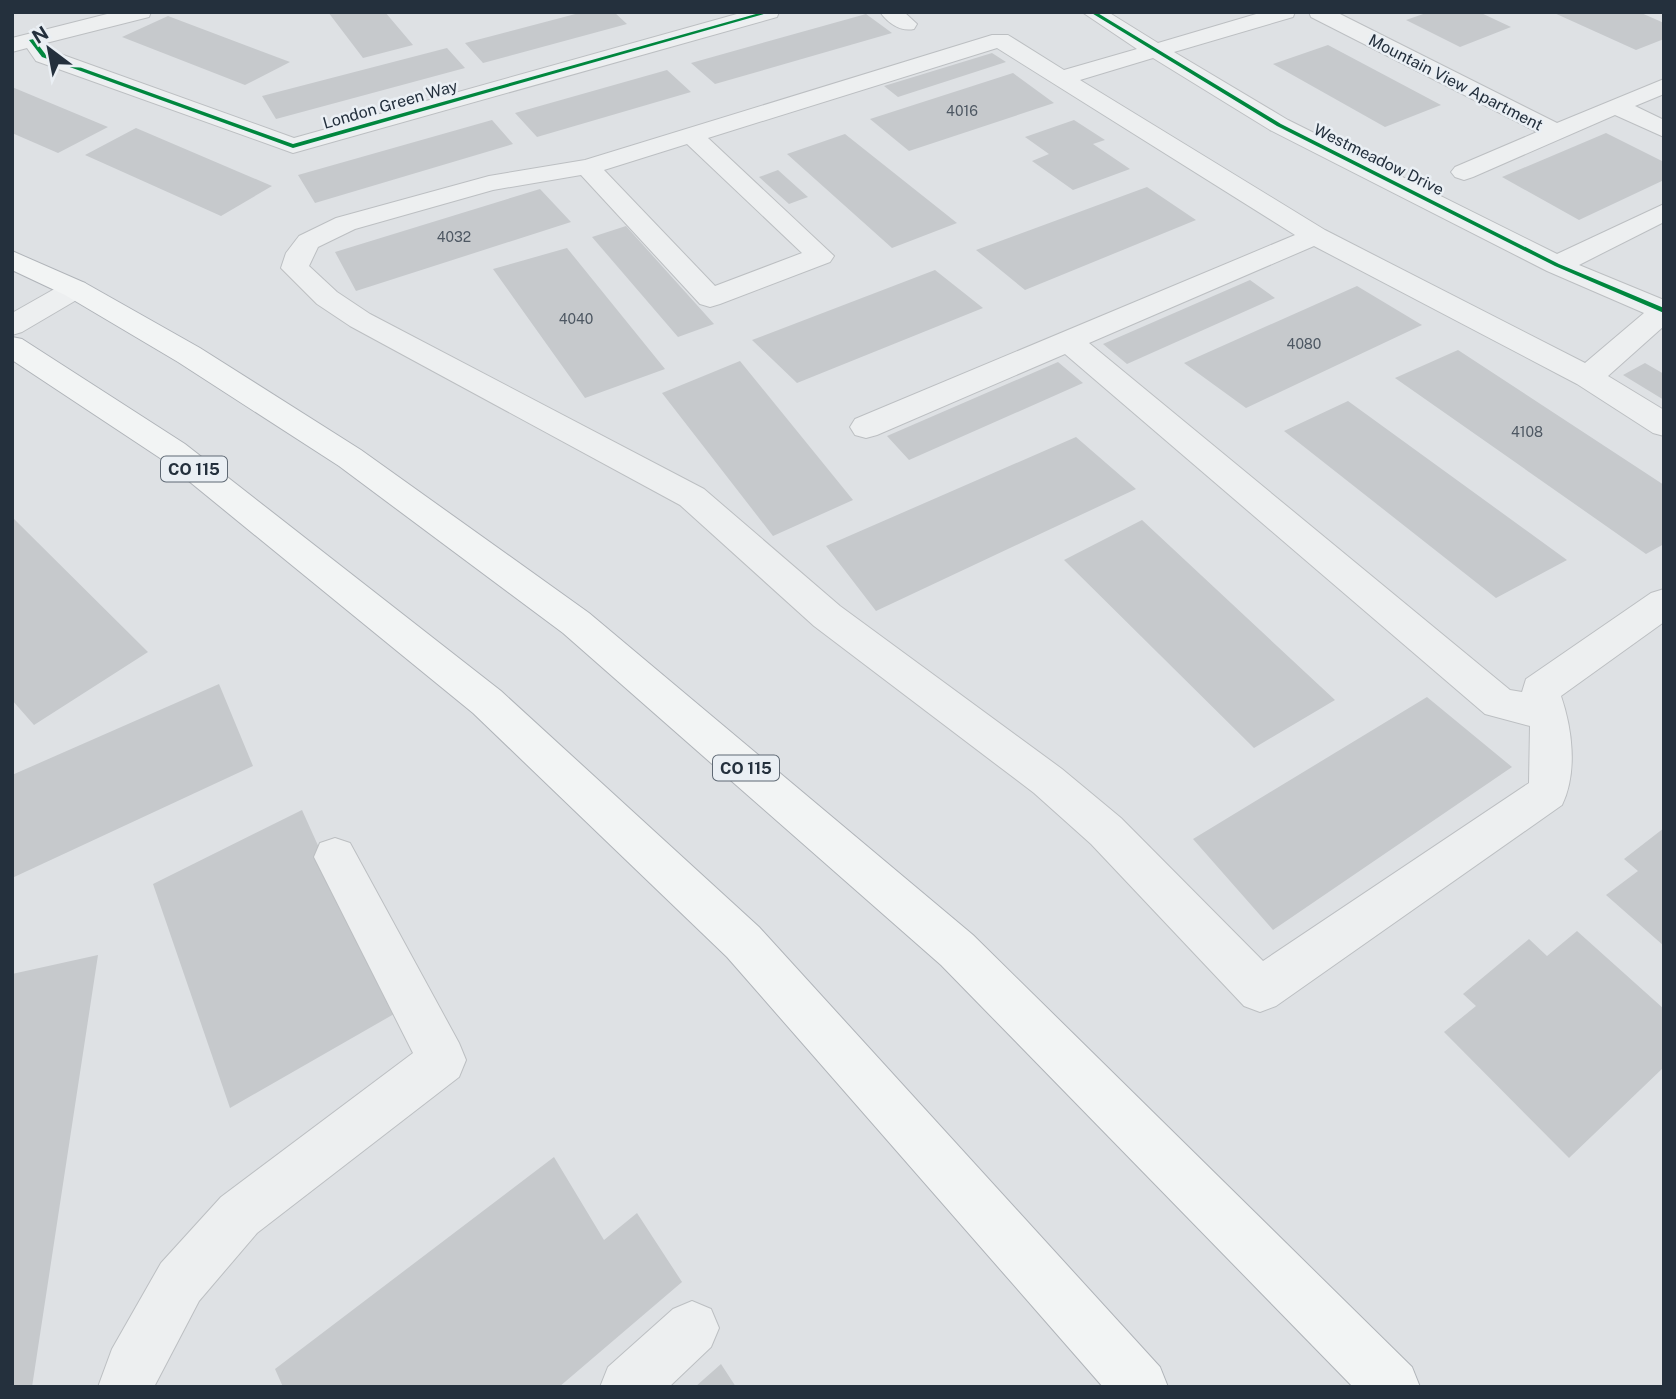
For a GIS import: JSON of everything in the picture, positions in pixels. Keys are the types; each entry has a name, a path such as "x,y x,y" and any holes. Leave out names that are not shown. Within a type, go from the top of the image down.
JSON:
{"highway":[{"name":"CO 115","path":"12,259 75,289 189,355 349,458 576,623 957,950 1392,1387"},
{"name":"CO 115","path":"12,346 174,453 487,702 743,942 1140,1387"}],"street":[{"name":"London Green Way","path":"22,42 141,12"},
{"name":"London Green Way","path":"22,42 44,56 293,146 769,12"},
{"name":"Westmeadow Drive","path":"1092,12 1279,125 1558,265 1664,311"},
{"path":"1062,78 1153,49 1202,40 1286,12"},
{"name":"Mountain View Apartment","path":"1319,12 1556,132"},
{"path":"1664,425 1588,377 1315,236 1000,40 587,167 542,170 510,176 318,234 299,250 295,268 327,298 359,320 692,498 827,617 1048,781 1106,831 1259,990 1548,792 1553,746 1549,714 1540,690 1664,603"},
{"name":"Mountain View Apartment","path":"1464,172 1664,86"},
{"path":"1616,106 1664,130"},
{"path":"587,167 710,298 820,256 691,135"},
{"path":"1558,265 1664,212"},
{"path":"866,427 1315,236"},
{"path":"12,326 75,289"},
{"path":"1588,377 1664,311"},
{"path":"1068,341 1499,703 1549,714"},
{"path":"126,1387 132,1369 180,1282 239,1215 442,1060 335,857"},
{"path":"628,1387 692,1328"}],"building":[{"path":"328,12 385,12 413,45 363,58"},
{"path":"583,12 614,12 627,24 483,63 465,43"},
{"path":"1429,12 1479,12 1511,27 1460,47 1406,20"},
{"path":"1552,12 1639,12 1664,23 1664,39 1636,50"},
{"path":"866,14 892,33 715,84 691,63"},
{"path":"168,16 290,62 245,85 122,37"},
{"path":"1328,45 1441,105 1385,127 1273,64"},
{"path":"447,48 465,68 276,119 262,96"},
{"path":"992,53 1006,62 898,97 884,86"},
{"path":"667,70 691,92 537,137 515,113"},
{"path":"1013,73 1054,103 909,151 870,119"},
{"path":"12,87 108,127 58,153 12,133"},
{"path":"492,120 513,144 315,203 298,175"},
{"path":"1074,120 1105,140 1093,144 1130,169 1073,190 1032,161 1049,154 1025,137"},
{"path":"136,128 272,186 221,216 85,155"},
{"path":"1606,133 1664,162 1664,180 1579,220 1502,177"},
{"path":"845,134 957,223 892,248 787,154"},
{"path":"778,170 808,197 789,204 759,177"},
{"path":"1147,187 1196,220 1025,290 976,250"},
{"path":"540,189 571,222 356,291 335,252"},
{"path":"626,226 714,324 678,337 592,237"},
{"path":"567,248 665,369 585,398 493,269"},
{"path":"935,270 983,308 797,383 752,340"},
{"path":"1250,280 1275,298 1127,364 1103,344"},
{"path":"1357,286 1422,325 1246,408 1184,363"},
{"path":"1458,350 1664,485 1664,544 1646,554 1395,378"},
{"path":"740,361 853,500 773,536 662,393"},
{"path":"1058,362 1083,383 909,460 887,436"},
{"path":"1645,363 1664,374 1664,400 1623,375"},
{"path":"1348,401 1567,560 1496,598 1284,431"},
{"path":"1076,437 1136,489 876,611 826,546"},
{"path":"12,517 148,652 34,725 12,700"},
{"path":"1142,520 1335,700 1254,748 1064,560"},
{"path":"219,684 253,766 12,878 12,775"},
{"path":"1427,697 1512,767 1273,930 1193,839"},
{"path":"302,810 394,1014 230,1108 153,884"},
{"path":"1664,828 1664,946 1606,895 1638,871 1624,859"},
{"path":"1577,931 1664,1009 1664,1067 1569,1158 1444,1032 1476,1006 1463,994 1529,939 1547,956"},
{"path":"98,955 32,1387 12,1387 12,974"},
{"path":"554,1157 604,1240 637,1213 682,1282 559,1387 283,1387 275,1369"},
{"path":"721,1364 736,1387 695,1387"}],"cycle path":[{"path":"32,40 44,56 293,146 769,12"},
{"path":"1092,12 1279,125 1557,265 1664,311"}]}
